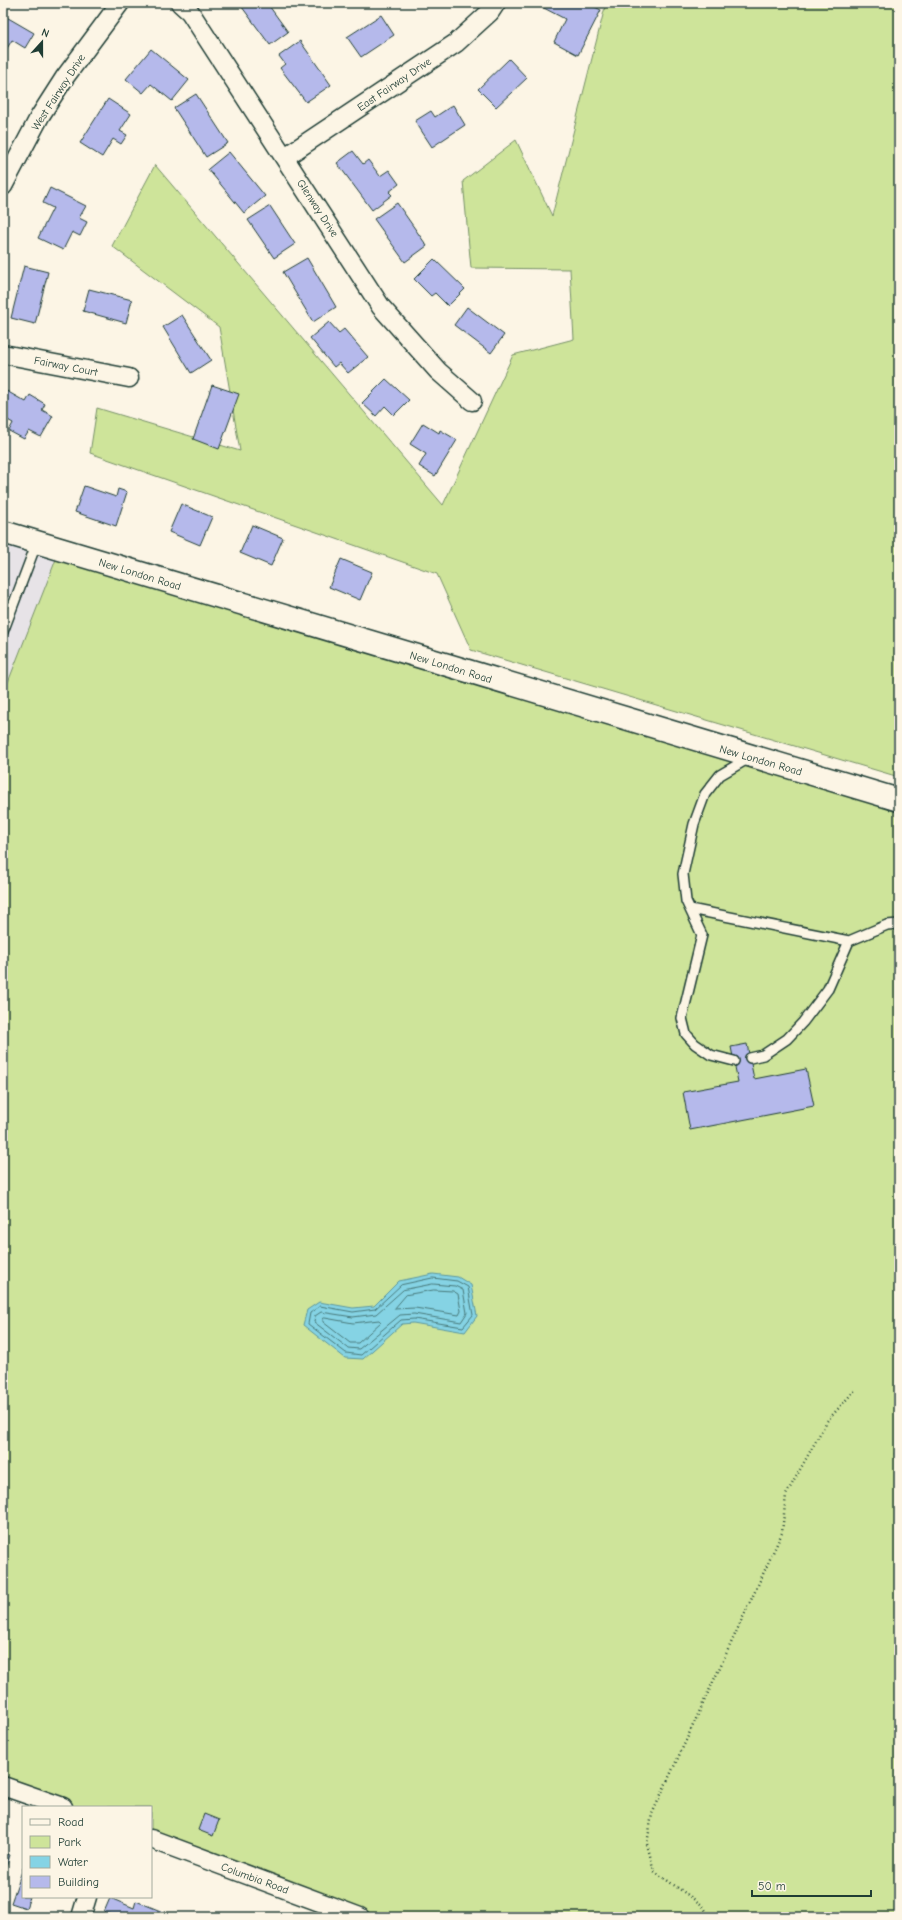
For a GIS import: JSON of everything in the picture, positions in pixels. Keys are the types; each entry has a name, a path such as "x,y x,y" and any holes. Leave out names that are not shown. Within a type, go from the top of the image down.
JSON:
{"street":[{"name":"West Fairway Drive","path":"3,186 40,116 65,77 120,3"},
{"name":"Glenway Drive","path":"180,3 190,12 381,307 438,371 472,401"},
{"name":"East Fairway Drive","path":"285,157 456,43 490,12 496,3"},
{"name":"Fairway Court","path":"3,354 130,378"},
{"name":"New London Road","path":"3,532 750,757 899,800"},
{"path":"3,1786 60,1806"},
{"name":"Columbia Road","path":"152,1839 360,1917"},
{"path":"81,1917 87,1898"}],"lane":[{"path":"3,632 37,542"},
{"path":"734,1061 711,1055 696,1044 686,1034 682,1018 702,935 686,901 683,874 694,824 705,794 720,775 750,757"},
{"path":"690,909 849,941 887,925 899,924"},
{"path":"750,1058 763,1055 787,1039 803,1022 828,990 849,941"}],"path":[{"path":"710,1917 702,1905 654,1871 647,1844 652,1814 782,1533 786,1495 827,1421 855,1390"},
{"path":"899,1438 895,1455 899,1468"}],"shaded area":[{"path":"3,532 60,549 3,695"}],"green space":[{"path":"606,3 899,3 899,777 471,650 437,574 90,453 97,408 240,451 219,327 112,246 155,165 443,505 513,355 574,339 570,269 471,268 463,181 516,140 552,216"},
{"path":"60,549 899,800 899,1917 360,1917 152,1839 152,1806 60,1806 3,1786 3,695"}],"water":[{"path":"433,1274 458,1277 471,1285 477,1316 465,1332 413,1323 402,1324 363,1359 345,1358 303,1325 307,1310 319,1302 353,1308 374,1306 399,1281"}],"building":[{"path":"239,3 267,3 288,32 270,45"},
{"path":"544,3 587,3 601,10 578,55 554,42 565,19 542,7"},
{"path":"3,15 34,33 25,48 12,40 3,55"},
{"path":"381,15 394,35 361,57 347,37"},
{"path":"300,41 331,85 306,102 280,68 285,64 279,56"},
{"path":"151,49 189,80 172,101 151,84 143,93 126,79"},
{"path":"509,59 527,78 496,107 478,89"},
{"path":"196,94 228,143 206,157 174,108"},
{"path":"108,99 131,114 120,131 127,135 121,144 113,139 102,157 80,143"},
{"path":"453,105 465,125 432,147 415,121 431,111 435,117"},
{"path":"353,151 363,164 368,160 380,176 389,170 399,184 389,192 392,195 372,210 337,163"},
{"path":"229,152 265,196 244,213 208,169"},
{"path":"50,188 86,206 79,218 87,222 80,236 72,232 63,250 38,238 53,208 43,203"},
{"path":"397,203 427,246 405,262 374,219"},
{"path":"270,206 295,244 274,258 248,220"},
{"path":"307,258 336,307 313,322 283,272"},
{"path":"434,259 465,289 448,306 435,293 431,296 414,279"},
{"path":"24,266 48,272 35,324 11,318"},
{"path":"89,289 132,300 126,323 83,311"},
{"path":"467,307 504,335 491,353 454,325"},
{"path":"182,315 211,360 191,373 163,327"},
{"path":"329,322 339,333 344,329 368,357 348,373 339,363 334,367 310,338"},
{"path":"386,379 409,400 394,415 385,406 376,416 362,403"},
{"path":"212,385 239,394 219,449 193,439"},
{"path":"3,389 26,402 30,395 45,404 42,410 53,416 41,437 29,431 24,439 9,431 13,423 6,419 3,424"},
{"path":"423,423 439,433 440,430 457,440 435,476 419,466 426,454 410,444"},
{"path":"84,486 116,497 118,489 127,492 116,526 75,512"},
{"path":"181,504 212,517 200,545 169,532"},
{"path":"252,525 283,538 271,566 240,553"},
{"path":"341,559 372,572 360,600 329,587"},
{"path":"747,1044 754,1079 806,1069 814,1106 690,1130 683,1092 738,1082 731,1047"},
{"path":"204,1814 219,1820 213,1836 198,1830"},
{"path":"3,1852 10,1855 4,1874 3,1874"},
{"path":"22,1871 22,1898 30,1898 26,1908 11,1903"},
{"path":"110,1898 134,1908 136,1901 168,1914 167,1917 118,1917 104,1912"}]}
